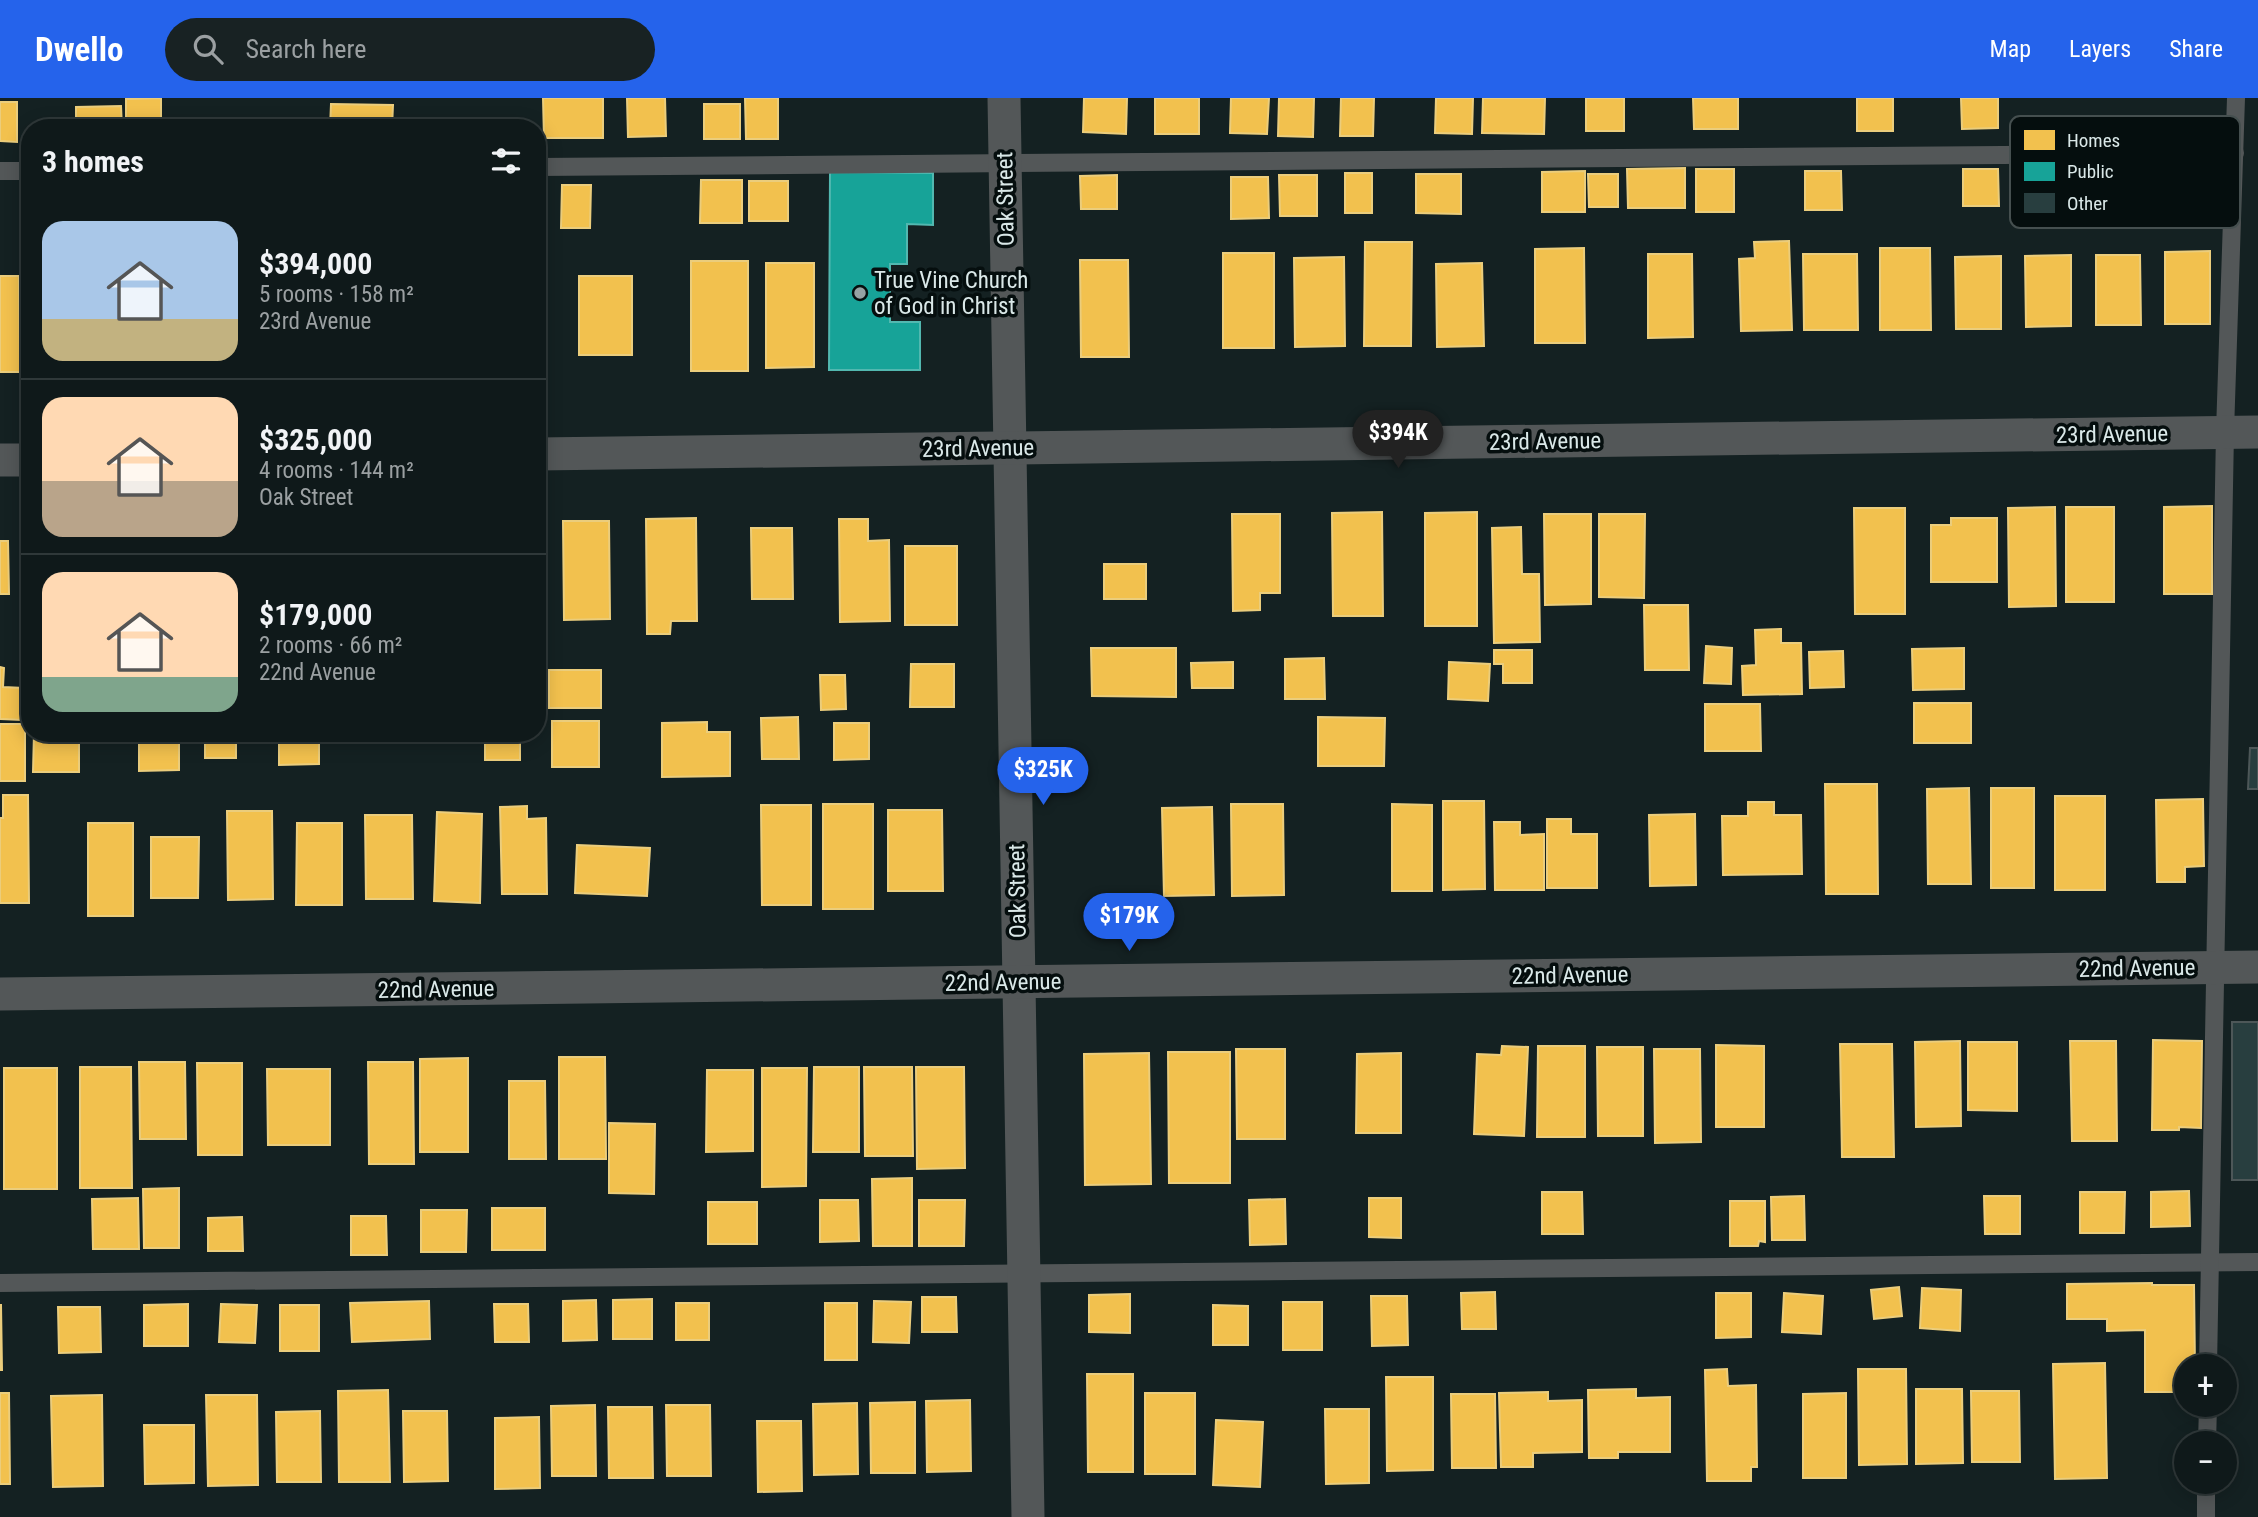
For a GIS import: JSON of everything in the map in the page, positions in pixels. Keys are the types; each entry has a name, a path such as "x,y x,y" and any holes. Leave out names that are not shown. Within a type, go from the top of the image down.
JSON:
{"street":[{"name":"Oak Street","path":"1004,98 1028,1517"},
{"name":"23rd Avenue","path":"546,454 2258,432"},
{"path":"0,460 21,460"},
{"name":"22nd Avenue","path":"0,994 2258,967"}],"lane":[{"path":"2236,98 2236,116"},
{"path":"546,167 2010,155"},
{"path":"0,171 21,171"},
{"path":"2208,1354 2225,432 2232,228"},
{"path":"0,1283 2258,1262"},
{"path":"2206,1494 2206,1517"}],"building: Homes":[{"path":"161,98 161,119 126,119 126,99"},
{"path":"543,98 603,98 603,138 546,138 546,119 544,119"},
{"path":"627,98 665,98 666,136 628,137"},
{"path":"745,98 778,98 778,139 746,139"},
{"path":"1084,98 1127,98 1126,134 1083,132"},
{"path":"1155,98 1199,98 1199,134 1155,134"},
{"path":"1231,98 1269,98 1267,134 1230,133"},
{"path":"1279,98 1314,98 1313,137 1278,136"},
{"path":"1341,98 1374,98 1373,136 1340,136"},
{"path":"1436,98 1473,98 1472,134 1435,133"},
{"path":"1483,98 1545,98 1544,134 1482,133"},
{"path":"1586,98 1624,98 1624,131 1586,131"},
{"path":"1693,98 1738,98 1738,129 1694,129"},
{"path":"1857,98 1893,98 1893,131 1857,131"},
{"path":"1961,98 1998,98 1998,128 1962,129"},
{"path":"0,102 17,102 17,142 0,141"},
{"path":"331,104 393,105 392,119 330,119"},
{"path":"704,104 740,104 740,139 704,139"},
{"path":"121,106 122,119 76,119 76,107"},
{"path":"1685,168 1685,208 1628,208 1627,169"},
{"path":"1696,169 1734,169 1734,212 1696,212"},
{"path":"1963,169 1998,169 1999,206 1963,206"},
{"path":"1585,171 1585,212 1542,212 1542,172"},
{"path":"1805,171 1841,171 1842,210 1805,210"},
{"path":"1345,173 1372,173 1372,213 1345,213"},
{"path":"1416,174 1461,174 1461,214 1416,213"},
{"path":"1588,174 1618,174 1618,207 1589,207"},
{"path":"1117,175 1117,209 1081,209 1080,176"},
{"path":"1279,175 1317,175 1317,216 1280,216"},
{"path":"1231,177 1268,177 1269,218 1231,219"},
{"path":"701,180 742,180 742,223 700,223"},
{"path":"749,181 788,181 788,221 749,221"},
{"path":"562,185 591,185 590,228 561,228"},
{"path":"1789,241 1792,330 1741,331 1739,259 1755,258 1754,242"},
{"path":"1365,242 1412,242 1411,346 1364,346"},
{"path":"1584,248 1585,343 1535,343 1535,249"},
{"path":"1880,248 1930,248 1931,330 1880,330"},
{"path":"2210,251 2210,324 2165,324 2165,252"},
{"path":"1223,253 1274,253 1274,348 1223,348"},
{"path":"1648,254 1692,254 1693,337 1648,338"},
{"path":"1803,254 1857,254 1858,330 1804,330"},
{"path":"2071,255 2071,326 2026,327 2025,256"},
{"path":"2096,255 2140,255 2141,325 2096,325"},
{"path":"2001,256 2001,329 1956,329 1955,257"},
{"path":"1344,257 1345,346 1295,347 1294,258"},
{"path":"1080,260 1128,260 1129,357 1081,357"},
{"path":"691,261 748,261 748,371 691,371"},
{"path":"766,263 814,263 814,367 766,368"},
{"path":"1482,263 1484,346 1437,347 1436,264"},
{"path":"0,276 19,276 20,372 0,372"},
{"path":"579,276 632,276 632,355 579,355"},
{"path":"2212,506 2212,594 2164,594 2164,507"},
{"path":"2055,507 2056,606 2009,607 2008,508"},
{"path":"2066,507 2114,507 2114,602 2066,602"},
{"path":"1854,508 1905,508 1905,614 1855,614"},
{"path":"1382,512 1383,616 1333,616 1332,513"},
{"path":"1477,512 1477,626 1425,626 1425,513"},
{"path":"1232,514 1280,514 1280,593 1260,593 1260,610 1233,611"},
{"path":"1544,514 1591,514 1591,604 1545,605"},
{"path":"1599,514 1645,514 1644,598 1599,597"},
{"path":"696,518 697,621 671,621 670,634 647,634 646,519"},
{"path":"1951,518 1997,518 1997,582 1931,582 1931,525 1951,525"},
{"path":"839,519 868,519 868,541 889,540 890,621 840,622"},
{"path":"563,521 609,521 610,619 564,620"},
{"path":"1521,527 1522,574 1539,574 1540,642 1494,643 1492,528"},
{"path":"751,528 792,528 793,599 752,599"},
{"path":"0,541 8,541 9,594 0,594"},
{"path":"905,546 957,546 957,625 905,625"},
{"path":"1104,564 1146,564 1146,599 1104,599"},
{"path":"1644,605 1688,605 1689,670 1645,670"},
{"path":"1781,629 1781,643 1801,643 1802,694 1743,695 1742,666 1756,665 1755,630"},
{"path":"1706,646 1732,648 1731,684 1704,683"},
{"path":"1091,648 1176,648 1176,697 1092,696"},
{"path":"1964,648 1964,689 1913,690 1912,649"},
{"path":"1494,650 1532,650 1532,683 1503,683 1503,664 1494,664"},
{"path":"1843,651 1844,687 1810,688 1809,652"},
{"path":"1324,658 1325,699 1285,699 1285,659"},
{"path":"1233,662 1233,688 1192,688 1191,663"},
{"path":"1449,662 1490,664 1488,701 1448,699"},
{"path":"911,664 954,664 954,707 910,707"},
{"path":"0,667 4,668 3,687 21,688 21,720 0,719"},
{"path":"549,670 601,670 601,708 549,708"},
{"path":"820,675 845,675 846,709 821,710"},
{"path":"1914,703 1971,703 1971,743 1914,743"},
{"path":"1705,704 1760,704 1761,751 1705,751"},
{"path":"798,717 799,759 762,759 761,718"},
{"path":"1318,717 1385,718 1384,766 1318,766"},
{"path":"552,721 599,721 599,767 552,767"},
{"path":"707,722 707,732 730,732 730,776 662,777 662,723"},
{"path":"834,723 869,723 869,759 834,760"},
{"path":"0,724 21,724 21,742 25,742 25,781 0,781"},
{"path":"34,742 79,742 79,772 33,772"},
{"path":"139,742 179,742 179,770 139,771"},
{"path":"205,742 236,742 236,758 205,758"},
{"path":"279,742 319,742 319,764 279,765"},
{"path":"485,742 520,742 520,760 485,760"},
{"path":"1825,784 1877,784 1878,894 1826,894"},
{"path":"1969,788 1971,884 1928,884 1927,789"},
{"path":"1991,788 2034,788 2034,888 1991,888"},
{"path":"3,795 28,795 29,903 0,903 0,818 3,818"},
{"path":"2055,796 2105,796 2105,890 2055,890"},
{"path":"2203,799 2204,866 2185,867 2185,882 2157,882 2156,800"},
{"path":"1443,801 1484,801 1485,889 1443,890"},
{"path":"1748,802 1774,802 1774,815 1801,815 1802,874 1723,875 1722,816 1748,816"},
{"path":"823,804 873,804 873,909 823,909"},
{"path":"1231,804 1283,804 1284,895 1232,896"},
{"path":"1392,804 1432,805 1432,891 1392,891"},
{"path":"761,805 811,805 811,905 762,905"},
{"path":"527,806 527,819 546,818 547,894 502,894 500,807"},
{"path":"1212,807 1214,895 1164,896 1162,808"},
{"path":"888,810 942,810 943,891 888,891"},
{"path":"227,811 272,811 273,899 228,900"},
{"path":"437,812 482,814 480,903 434,901"},
{"path":"1695,814 1696,885 1650,886 1649,815"},
{"path":"365,815 412,815 413,899 366,899"},
{"path":"1547,819 1571,819 1571,834 1597,834 1597,888 1547,888"},
{"path":"1494,822 1520,822 1520,835 1544,834 1544,890 1495,890"},
{"path":"88,823 133,823 133,916 88,916"},
{"path":"297,823 342,823 342,905 296,905"},
{"path":"151,837 199,837 198,898 151,898"},
{"path":"577,845 650,848 647,896 575,893"},
{"path":"2153,1040 2202,1041 2201,1128 2152,1130"},
{"path":"1960,1041 1961,1126 1916,1127 1915,1042"},
{"path":"2070,1041 2116,1041 2117,1141 2072,1141"},
{"path":"1968,1042 2017,1042 2017,1111 1968,1110"},
{"path":"1840,1044 1892,1044 1894,1157 1842,1157"},
{"path":"1716,1045 1764,1046 1764,1127 1716,1127"},
{"path":"1502,1046 1528,1047 1524,1136 1474,1134 1477,1054 1501,1055"},
{"path":"1538,1046 1585,1046 1585,1137 1537,1137"},
{"path":"1597,1047 1643,1047 1643,1136 1598,1136"},
{"path":"1236,1049 1285,1049 1285,1139 1237,1139"},
{"path":"1654,1049 1700,1049 1701,1142 1655,1143"},
{"path":"1168,1052 1230,1052 1230,1183 1169,1183"},
{"path":"1149,1053 1151,1184 1085,1185 1084,1054"},
{"path":"1401,1053 1401,1133 1356,1133 1357,1054"},
{"path":"559,1057 605,1057 606,1159 559,1159"},
{"path":"468,1058 468,1152 420,1152 420,1059"},
{"path":"139,1062 185,1062 186,1139 140,1139"},
{"path":"368,1062 413,1062 414,1164 369,1164"},
{"path":"197,1063 242,1063 242,1155 198,1155"},
{"path":"80,1067 131,1067 132,1188 80,1188"},
{"path":"814,1067 859,1067 859,1152 813,1152"},
{"path":"864,1067 912,1067 913,1156 865,1156"},
{"path":"916,1067 964,1067 965,1168 917,1169"},
{"path":"4,1068 57,1068 57,1189 4,1189"},
{"path":"762,1068 807,1068 806,1186 762,1187"},
{"path":"267,1069 330,1069 330,1145 268,1145"},
{"path":"707,1070 753,1070 753,1151 706,1152"},
{"path":"509,1081 545,1081 546,1159 509,1159"},
{"path":"609,1123 655,1124 654,1194 609,1193"},
{"path":"912,1178 912,1246 873,1246 872,1179"},
{"path":"179,1188 179,1248 144,1248 143,1189"},
{"path":"2189,1191 2190,1226 2151,1227 2151,1192"},
{"path":"1542,1192 1582,1192 1583,1234 1542,1234"},
{"path":"2080,1192 2125,1192 2124,1233 2080,1233"},
{"path":"1804,1196 1805,1240 1772,1240 1771,1197"},
{"path":"1984,1196 2020,1196 2020,1234 1985,1234"},
{"path":"138,1198 139,1249 93,1249 92,1199"},
{"path":"1369,1198 1401,1198 1401,1238 1369,1237"},
{"path":"1285,1199 1286,1244 1250,1245 1249,1200"},
{"path":"820,1200 858,1200 859,1241 820,1242"},
{"path":"919,1200 965,1200 964,1246 919,1246"},
{"path":"1730,1201 1765,1201 1765,1242 1759,1241 1758,1246 1730,1246"},
{"path":"708,1202 757,1202 757,1244 708,1244"},
{"path":"492,1208 545,1208 545,1250 492,1250"},
{"path":"421,1210 467,1210 466,1252 421,1252"},
{"path":"351,1216 386,1216 387,1255 351,1255"},
{"path":"242,1217 243,1251 208,1251 208,1218"},
{"path":"2067,1284 2194,1285 2195,1354 2174,1354 2174,1392 2145,1392 2145,1330 2107,1331 2107,1319 2067,1319"},
{"path":"1899,1287 1902,1316 1874,1319 1871,1290"},
{"path":"1922,1288 1961,1290 1960,1331 1920,1328"},
{"path":"1495,1292 1496,1329 1462,1329 1461,1293"},
{"path":"1716,1293 1751,1293 1751,1337 1716,1338"},
{"path":"1784,1293 1823,1296 1821,1334 1782,1332"},
{"path":"1130,1294 1130,1333 1089,1332 1089,1295"},
{"path":"1371,1296 1407,1296 1408,1345 1372,1346"},
{"path":"922,1297 956,1297 957,1332 922,1332"},
{"path":"652,1299 652,1339 613,1339 613,1300"},
{"path":"596,1300 597,1340 563,1341 563,1301"},
{"path":"429,1301 430,1339 352,1342 350,1303"},
{"path":"874,1301 911,1302 909,1343 873,1342"},
{"path":"1283,1302 1322,1302 1322,1350 1283,1350"},
{"path":"676,1303 709,1303 709,1340 676,1340"},
{"path":"825,1303 857,1303 857,1360 825,1360"},
{"path":"188,1304 188,1346 144,1346 144,1305"},
{"path":"221,1304 257,1305 255,1343 219,1342"},
{"path":"494,1304 528,1304 529,1342 495,1342"},
{"path":"1,1305 2,1370 0,1370"},
{"path":"280,1305 319,1305 319,1351 280,1351"},
{"path":"1213,1305 1248,1306 1248,1345 1213,1345"},
{"path":"58,1307 100,1307 101,1352 59,1353"},
{"path":"2105,1363 2107,1478 2055,1479 2053,1364"},
{"path":"1727,1369 1728,1386 1756,1385 1757,1467 1751,1467 1751,1481 1707,1481 1705,1370"},
{"path":"1858,1369 1906,1369 1907,1464 1859,1465"},
{"path":"1087,1374 1133,1374 1133,1472 1088,1472"},
{"path":"1386,1377 1433,1377 1433,1470 1387,1471"},
{"path":"1636,1389 1636,1398 1670,1397 1670,1452 1618,1452 1618,1458 1589,1458 1588,1390"},
{"path":"1916,1389 1962,1389 1963,1463 1916,1464"},
{"path":"388,1390 390,1482 339,1482 338,1391"},
{"path":"1971,1391 2019,1391 2020,1462 1972,1462"},
{"path":"1548,1392 1548,1401 1582,1400 1582,1452 1533,1453 1533,1467 1501,1467 1499,1393"},
{"path":"0,1393 9,1393 10,1484 0,1484"},
{"path":"1145,1393 1195,1393 1195,1474 1145,1474"},
{"path":"1846,1393 1846,1478 1803,1478 1803,1394"},
{"path":"1451,1394 1495,1394 1496,1468 1452,1468"},
{"path":"102,1395 103,1486 53,1487 51,1396"},
{"path":"206,1395 257,1395 258,1485 208,1486"},
{"path":"970,1400 971,1471 927,1472 926,1401"},
{"path":"915,1402 915,1473 871,1473 870,1403"},
{"path":"857,1403 858,1474 814,1475 813,1404"},
{"path":"595,1405 596,1476 552,1476 551,1406"},
{"path":"666,1405 710,1405 711,1476 667,1476"},
{"path":"608,1407 652,1407 653,1478 609,1478"},
{"path":"1325,1409 1369,1409 1369,1483 1326,1484"},
{"path":"320,1411 321,1482 277,1482 276,1412"},
{"path":"403,1411 447,1411 448,1481 404,1482"},
{"path":"539,1417 540,1488 495,1489 495,1418"},
{"path":"1216,1420 1263,1422 1260,1487 1213,1485"},
{"path":"757,1421 801,1421 802,1491 758,1492"},
{"path":"144,1425 194,1425 194,1483 145,1484"}],"building: Public":[{"name":"True Vine Church of God in Christ","path":"830,172 933,173 933,225 907,224 907,264 890,264 890,322 920,322 920,370 829,370"}],"building: Other":[{"path":"2250,748 2258,748 2258,789 2248,789"},
{"path":"2232,1022 2258,1022 2258,1180 2232,1180"}],"place":[{"name":"True Vine Church of God in Christ","path":"860,293"}]}
